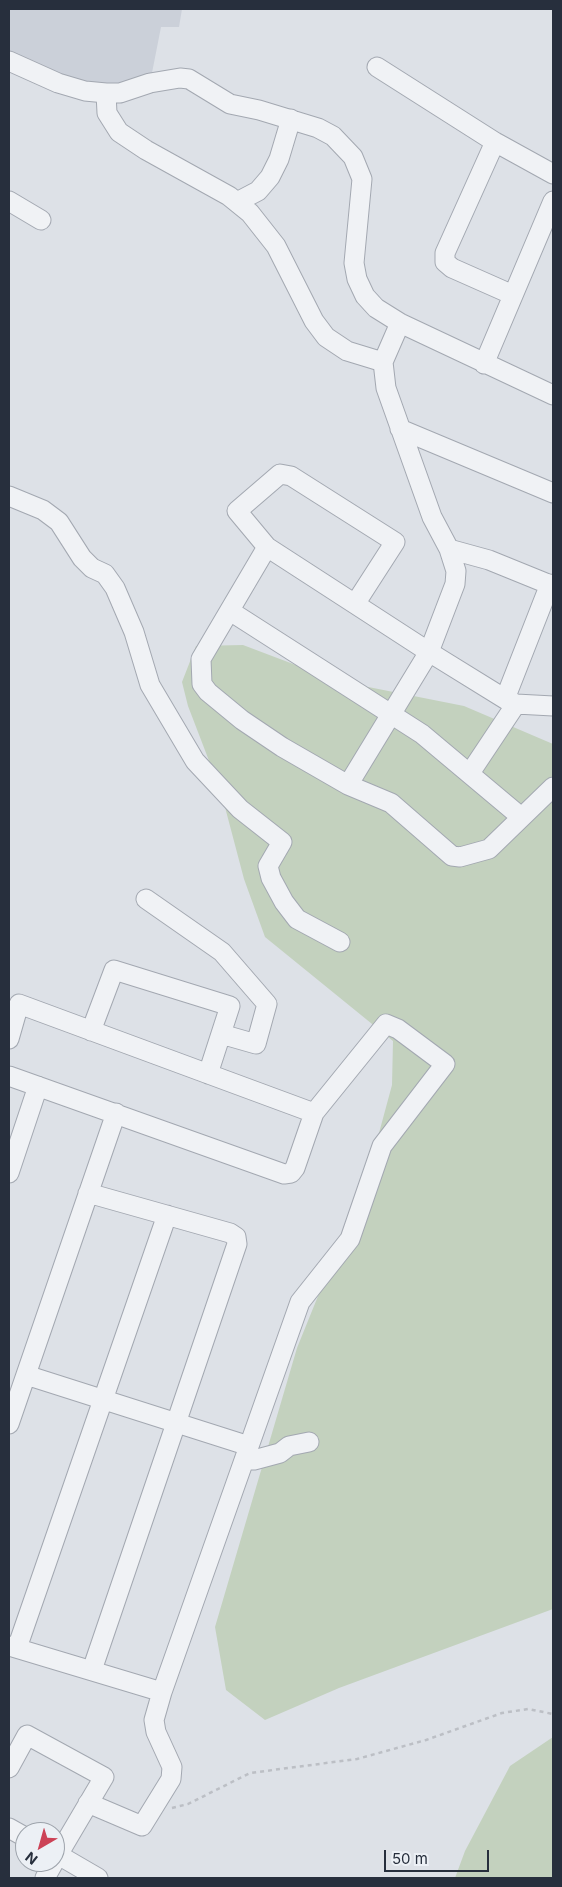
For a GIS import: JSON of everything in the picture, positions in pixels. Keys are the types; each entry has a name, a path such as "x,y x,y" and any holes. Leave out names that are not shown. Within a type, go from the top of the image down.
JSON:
{"street":[{"path":"9,61 58,83 85,91 120,93 150,83 180,78 189,79 230,104 318,128 334,136 353,157 362,179 354,263 357,279 365,296 376,308 400,323 553,395"},
{"path":"377,67 494,142 553,174"},
{"path":"106,93 106,113 119,132 146,150 237,202 250,214 276,246 314,321 326,337 347,351 383,362"},
{"path":"237,202 258,191 270,177 279,159 290,120"},
{"path":"494,142 445,253 445,262 452,268 513,295"},
{"path":"9,201 41,220"},
{"path":"484,364 553,201"},
{"path":"348,785 429,652 455,584 456,571 449,549 432,517 386,388 383,362 400,323"},
{"path":"400,429 553,493"},
{"path":"355,604 395,542 291,476 280,474 237,511 267,547 429,652 510,701 553,706"},
{"path":"9,496 43,510 59,522 82,558 105,574 116,588 134,632 150,685 195,761 240,809 282,842 268,866 270,878 284,902 297,919 340,942"},
{"path":"267,547 201,659 202,684 208,692 242,720 282,747 348,785 391,803 452,856 460,857 489,849 553,787"},
{"path":"449,549 489,560 552,585 510,701 470,773"},
{"path":"230,611 430,739 521,817"},
{"path":"146,899 222,952 267,1004 256,1044 221,1034"},
{"path":"91,1031 114,970 230,1006 208,1074"},
{"path":"9,1039 19,1004 314,1113"},
{"path":"9,1076 284,1174 290,1173 295,1168 314,1113 386,1024 398,1029 445,1064 382,1146 350,1239 300,1302 162,1692 154,1720 156,1732 172,1767 171,1779 153,1805 142,1826 88,1803"},
{"path":"9,1173 38,1086"},
{"path":"9,1424 116,1113"},
{"path":"88,1193 230,1233 236,1238 237,1244 174,1424 92,1670"},
{"path":"162,1692 13,1647 103,1400 167,1215"},
{"path":"26,1375 174,1424 262,1458 280,1453 289,1446 309,1442"},
{"path":"9,1768 27,1735 104,1777 65,1842"},
{"path":"65,1862 98,1878"}],"path":[{"path":"153,1805 174,1808 188,1804 250,1772 357,1759 426,1740 502,1713 528,1709 553,1714"}],"shaded area":[{"path":"9,9 182,9 179,27 161,27 150,83 120,93 9,61"}],"green space":[{"path":"243,645 338,681 464,706 553,744 553,1609 339,1688 265,1720 226,1690 215,1627 297,1348 369,1170 392,1085 393,1041 265,937 244,879 221,792 188,706 182,682 196,646"},
{"path":"553,1737 553,1878 455,1878 465,1851 510,1766"}]}
